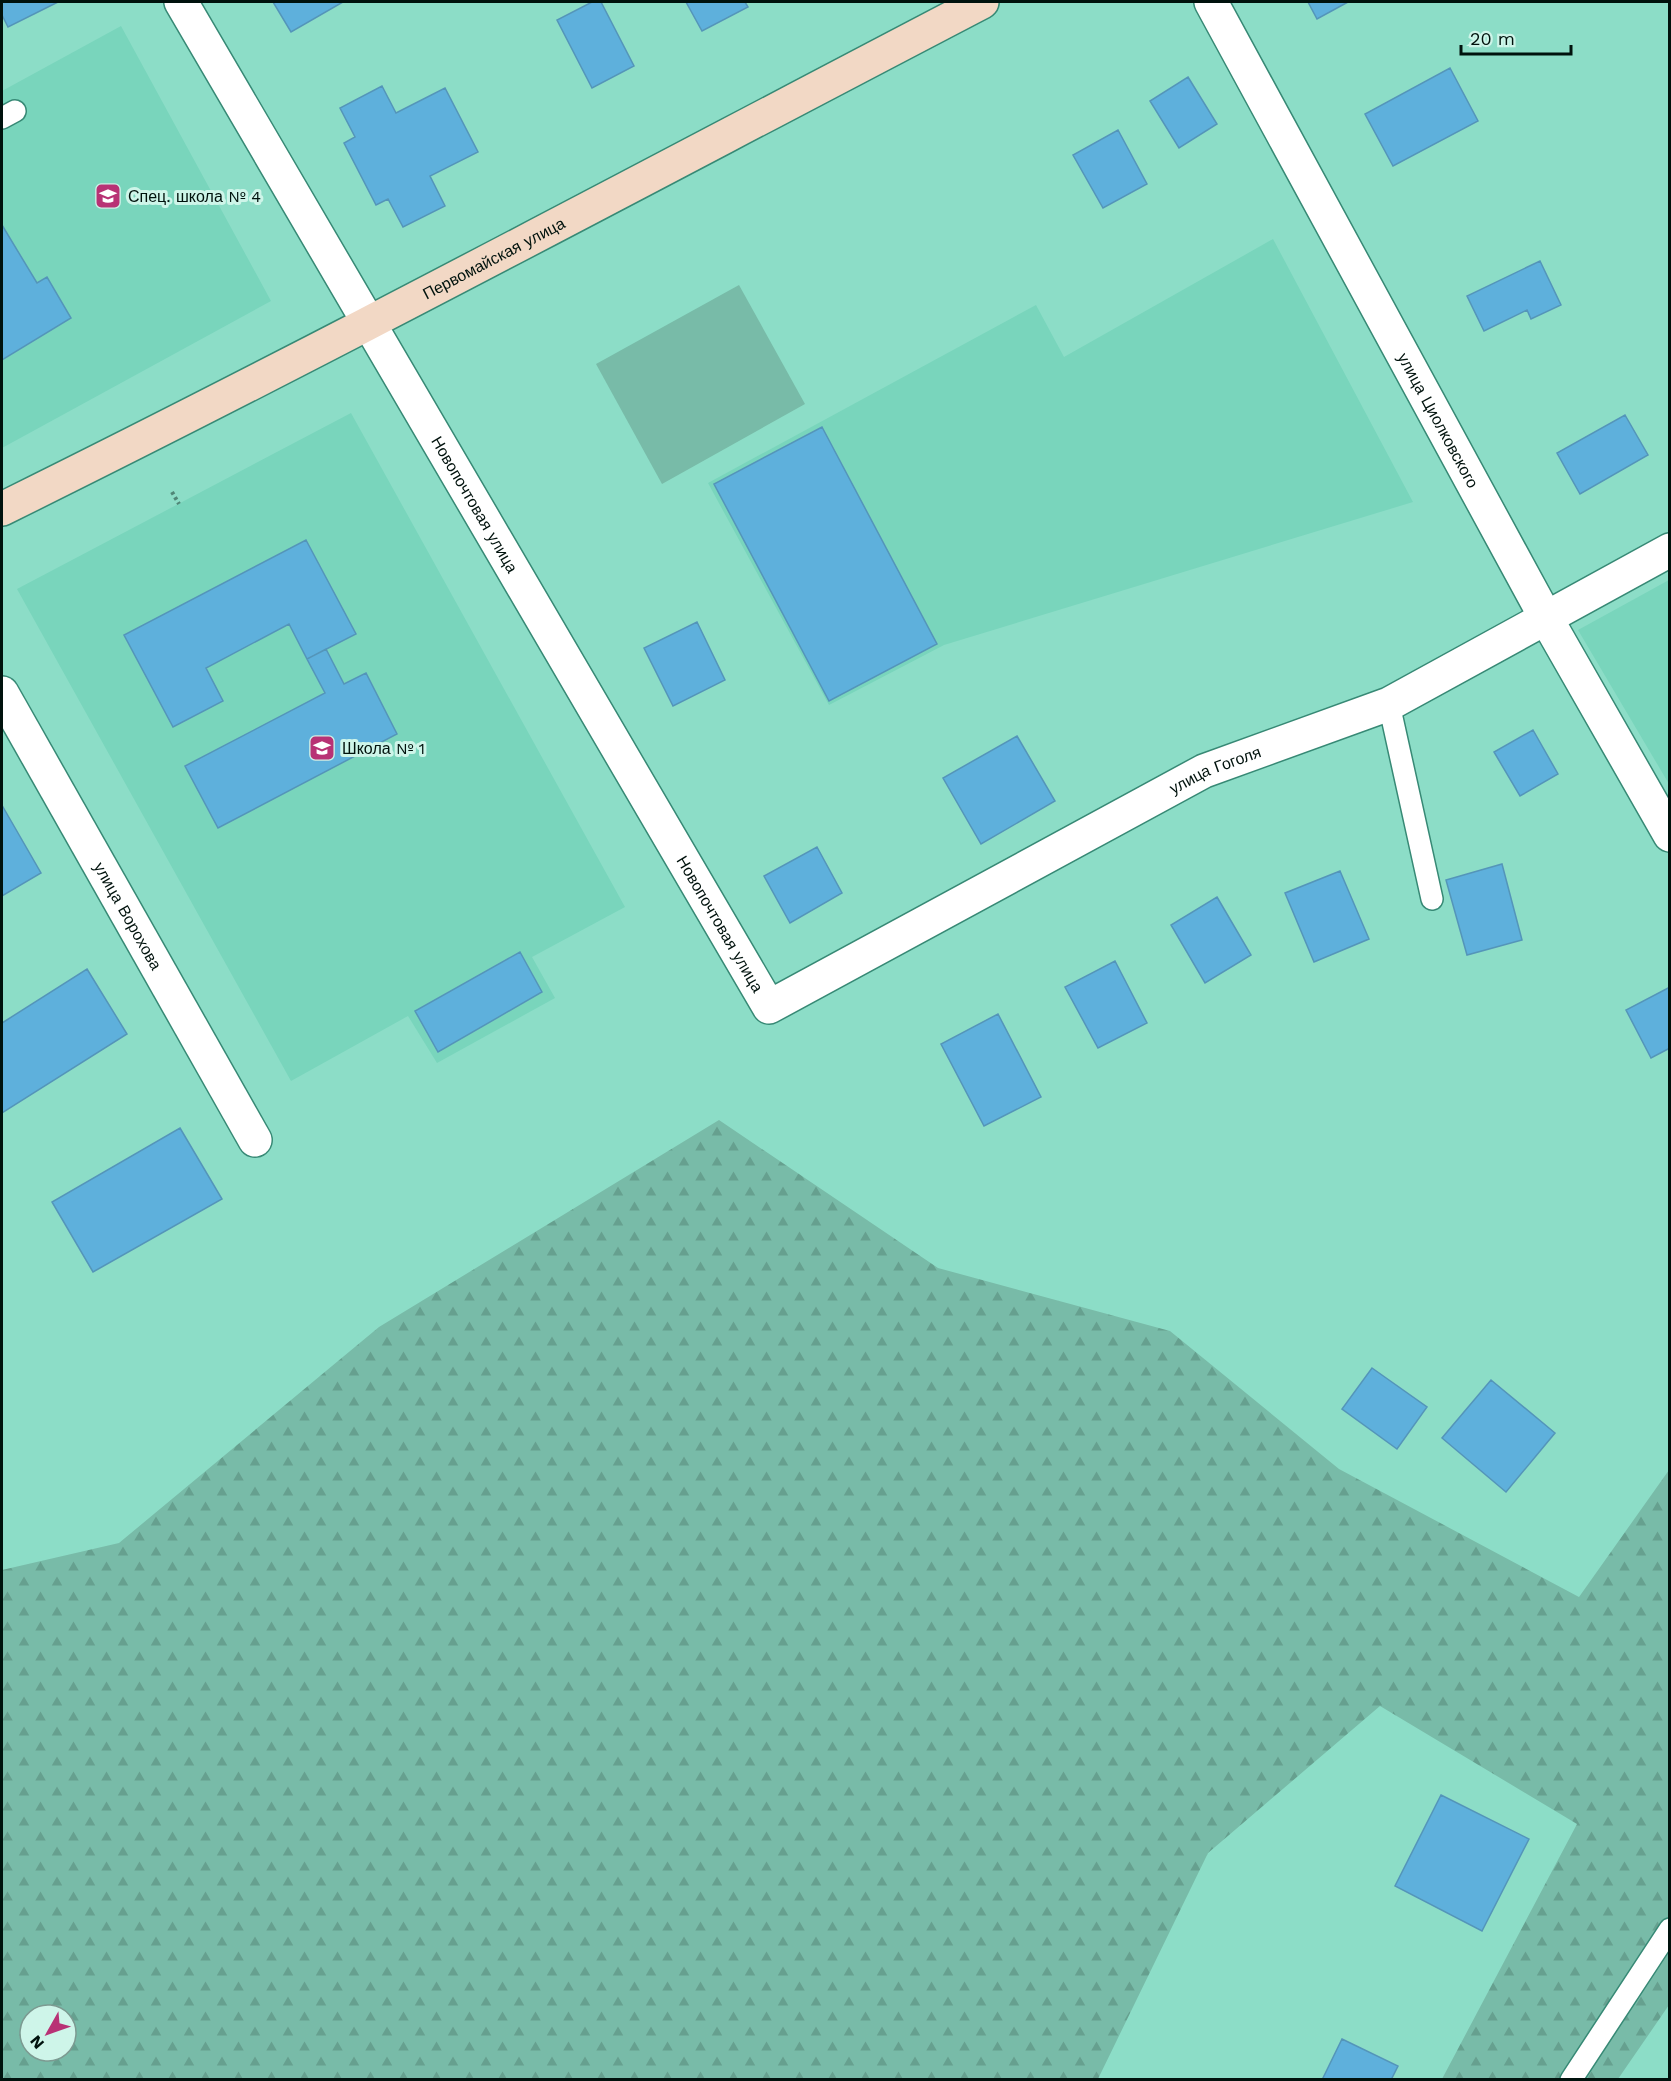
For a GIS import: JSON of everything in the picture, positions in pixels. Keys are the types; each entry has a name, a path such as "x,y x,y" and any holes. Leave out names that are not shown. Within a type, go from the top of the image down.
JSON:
{"street":[{"name":"Новопочтовая улица","path":"182,2 769,1007"},
{"name":"Первомайская улица","path":"2,509 368,323 982,2"},
{"name":"улица Циолковского","path":"1211,2 1546,618 1670,835"},
{"name":"улица Гоголя","path":"769,1007 1204,771 1389,704 1670,550"},
{"name":"улица Ворохова","path":"2,693 255,1140"}],"lane":[{"path":"1389,704 1432,899"},
{"path":"1571,2079 1670,1929"}],"path":[{"path":"172,492 179,504"}],"shaded area":[{"name":"Спец. школа № 4","path":"121,26 271,301 2,448 2,91"},
{"path":"1273,239 1413,502 944,645 829,705 708,483 1036,305 1064,357"},
{"name":"Школа № 1","path":"351,413 625,907 532,957 555,998 437,1063 408,1016 291,1081 17,589"},
{"path":"1669,580 1669,784 1578,630"}],"green space":[{"path":"739,285 805,404 662,484 596,364"},
{"path":"719,1120 938,1268 1170,1331 1339,1469 1579,1597 1669,1470 1669,2005 1618,2079 1442,2079 1577,1824 1380,1706 1208,1853 1098,2079 2,2079 2,1570 119,1543 379,1327"}],"building":[{"path":"2,2 58,2 8,27 2,15"},
{"path":"273,2 343,2 291,32"},
{"path":"592,2 601,2 634,66 592,88 557,20"},
{"path":"686,2 745,2 748,7 702,31"},
{"path":"1308,2 1348,2 1317,19"},
{"path":"1450,68 1478,121 1393,166 1365,114"},
{"path":"1188,77 1217,124 1179,148 1150,101"},
{"path":"382,86 396,113 445,88 478,152 430,176 445,206 403,227 388,199 376,205 344,143 355,137 340,108"},
{"path":"1118,130 1147,184 1103,208 1073,155"},
{"path":"2,225 37,283 47,277 71,318 2,360"},
{"path":"1540,261 1561,305 1531,319 1527,310 1484,331 1467,296"},
{"path":"1625,415 1648,455 1580,494 1557,453"},
{"path":"822,427 937,644 829,701 714,484"},
{"path":"306,540 356,634 307,659 289,624 206,668 223,701 173,727 124,635"},
{"path":"697,622 725,680 673,706 644,648"},
{"path":"326,649 344,684 366,673 397,734 218,828 185,766 325,693 307,659"},
{"path":"1533,730 1558,774 1520,796 1494,752"},
{"path":"1017,736 1055,801 981,844 943,778"},
{"path":"2,808 41,873 2,896"},
{"path":"817,847 842,893 790,923 764,876"},
{"path":"1502,864 1522,940 1467,955 1446,880"},
{"path":"1340,871 1369,939 1314,962 1285,893"},
{"path":"1217,897 1251,955 1205,983 1171,925"},
{"path":"520,952 542,992 438,1052 415,1011"},
{"path":"1115,961 1147,1023 1098,1048 1065,987"},
{"path":"87,969 127,1034 2,1113 2,1023"},
{"path":"1670,987 1670,1048 1651,1058 1626,1010"},
{"path":"998,1014 1041,1097 984,1126 941,1044"},
{"path":"180,1128 222,1199 93,1272 52,1202"},
{"path":"1372,1368 1427,1407 1397,1449 1342,1409"},
{"path":"1491,1380 1555,1433 1506,1492 1442,1438"},
{"path":"1441,1795 1529,1839 1482,1931 1395,1886"},
{"path":"1342,2039 1398,2066 1391,2080 1322,2080"}],"place":[{"name":"Спец. школа № 4","path":"108,196"},
{"name":"Школа № 1","path":"322,748"}]}
